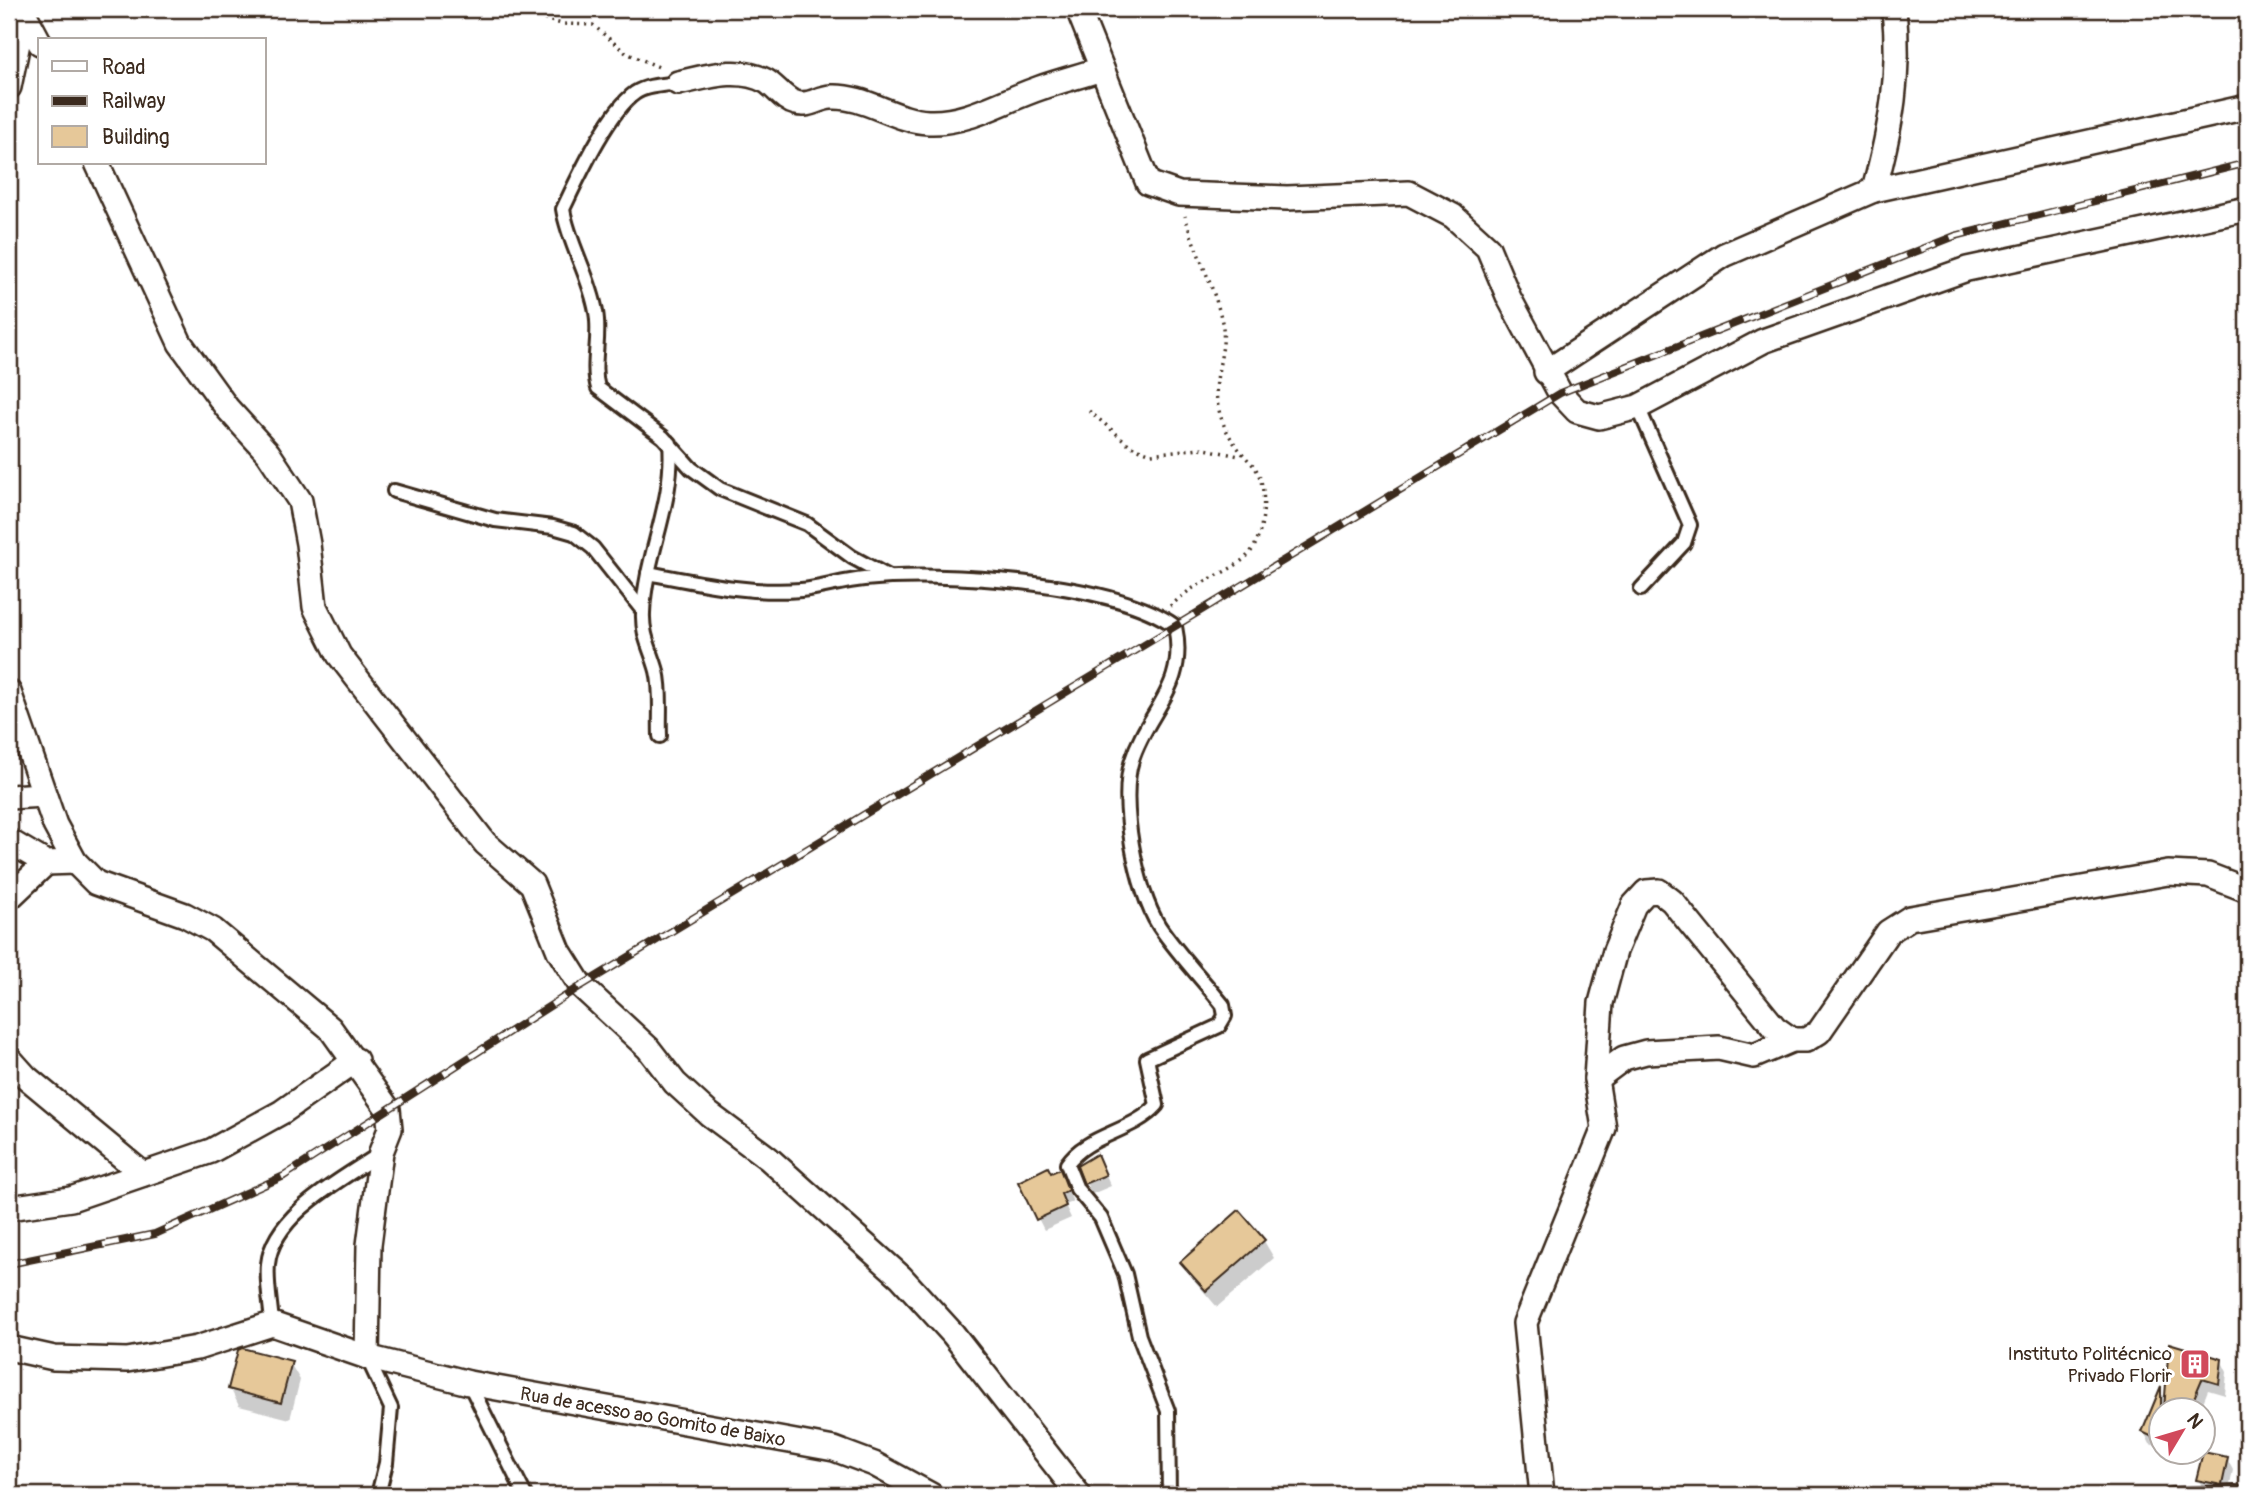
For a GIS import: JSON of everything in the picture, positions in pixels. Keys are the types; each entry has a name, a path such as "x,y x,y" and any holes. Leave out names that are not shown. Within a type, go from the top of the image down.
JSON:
{"street":[{"path":"1078,9 1148,183 1163,191 1179,194 1287,198 1409,193 1453,216 1488,248 1546,372 1560,393 1577,411 1598,417 1638,407 1763,341 1968,269 2247,209"},
{"path":"1874,190 1892,123 1899,48 1895,9"},
{"path":"25,11 38,39"},
{"path":"9,87 25,11"},
{"path":"678,83 728,73 748,74 768,82 792,102 807,105 830,97 856,100 899,116 928,122 959,119 1039,88 1101,69"},
{"path":"1546,372 1724,255 1874,190 2247,107"},
{"path":"97,164 180,343 227,408 268,453 299,501 308,544 315,607 339,655 485,843 532,884 559,951 581,986 648,1048 675,1083 709,1114 768,1158 901,1277 954,1334 1079,1495"},
{"path":"9,692 44,795 75,862 96,883 185,915 213,930 330,1028 356,1060 388,1109 390,1129 381,1152 369,1245 367,1357"},
{"path":"9,797 44,795"},
{"path":"9,841 46,863 75,862"},
{"path":"9,898 46,863"},
{"path":"1596,1079 1624,1058 1646,1052 1719,1048 1754,1056 1791,1040 1807,1040 1819,1032 1888,932 1910,918 2168,873 2208,875 2247,890"},
{"path":"1542,1495 1525,1323 1604,1128 1596,1079 1601,1003 1615,951 1634,905 1646,892 1659,891 1672,901 1775,1028 1791,1040"},
{"path":"9,1058 26,1077 143,1174"},
{"path":"9,1208 71,1199 211,1152 282,1112 356,1060"},
{"path":"9,1348 54,1358 127,1360 197,1348 272,1324"},
{"name":"Rua de acesso ao Gomito de Baixo","path":"272,1324 367,1357 469,1383 834,1449 874,1464 931,1495"}],"lane":[{"path":"678,83 636,92 592,152 563,209 565,225 596,310 599,340 595,375 598,388 670,442 691,468 720,489 807,524 852,557 889,577"},
{"path":"1638,407 1690,525 1684,542 1641,589"},
{"path":"660,736 657,673 643,637 643,611 648,573 668,502 672,463 670,442"},
{"path":"394,491 495,520 574,533 593,548 643,611"},
{"path":"648,573 730,589 801,590 889,577 990,579 1058,586 1159,614 1175,626 1180,650 1170,689 1132,759 1126,796 1129,832 1158,924 1223,1005 1225,1017 1219,1026 1147,1059 1157,1105 1147,1116 1125,1129 1076,1150 1067,1164 1077,1189 1101,1218 1125,1274 1139,1336 1168,1411 1169,1495"},
{"path":"272,1324 268,1263 276,1237 294,1214 381,1152"},
{"path":"367,1357 391,1408 386,1464 378,1495"},
{"path":"469,1383 524,1495"},
{"path":"2171,1495 2243,1495"}],"path":[{"path":"518,9 562,24 593,25 626,52 658,66 678,83"},
{"path":"1179,194 1223,324 1223,347 1216,378 1217,401 1228,437 1241,457"},
{"path":"1089,411 1131,446 1151,454 1200,447 1241,457 1253,465 1266,505 1255,547 1222,576 1196,586 1159,614"}],"building":[{"path":"1097,1154 1106,1175 1084,1184 1077,1166"},
{"path":"1048,1167 1051,1173 1060,1169 1068,1190 1061,1194 1066,1206 1036,1220 1018,1182"},
{"path":"1239,1210 1265,1240 1206,1291 1180,1262"},
{"name":"Instituto Politécnico Privado Florir","path":"2169,1343 2222,1359 2219,1384 2202,1379 2195,1396 2165,1396"},
{"path":"242,1348 292,1361 281,1403 228,1389 238,1350"},
{"path":"2148,1417 2148,1435 2142,1432"},
{"path":"2218,1455 2228,1457 2222,1485 2196,1480 2200,1466 2218,1466"}],"railway":[{"path":"9,1264 155,1234 284,1176 581,986 1560,393 1955,236 2247,163"}],"place":[{"name":"Instituto Politécnico Privado Florir","path":"2195,1364"}]}
